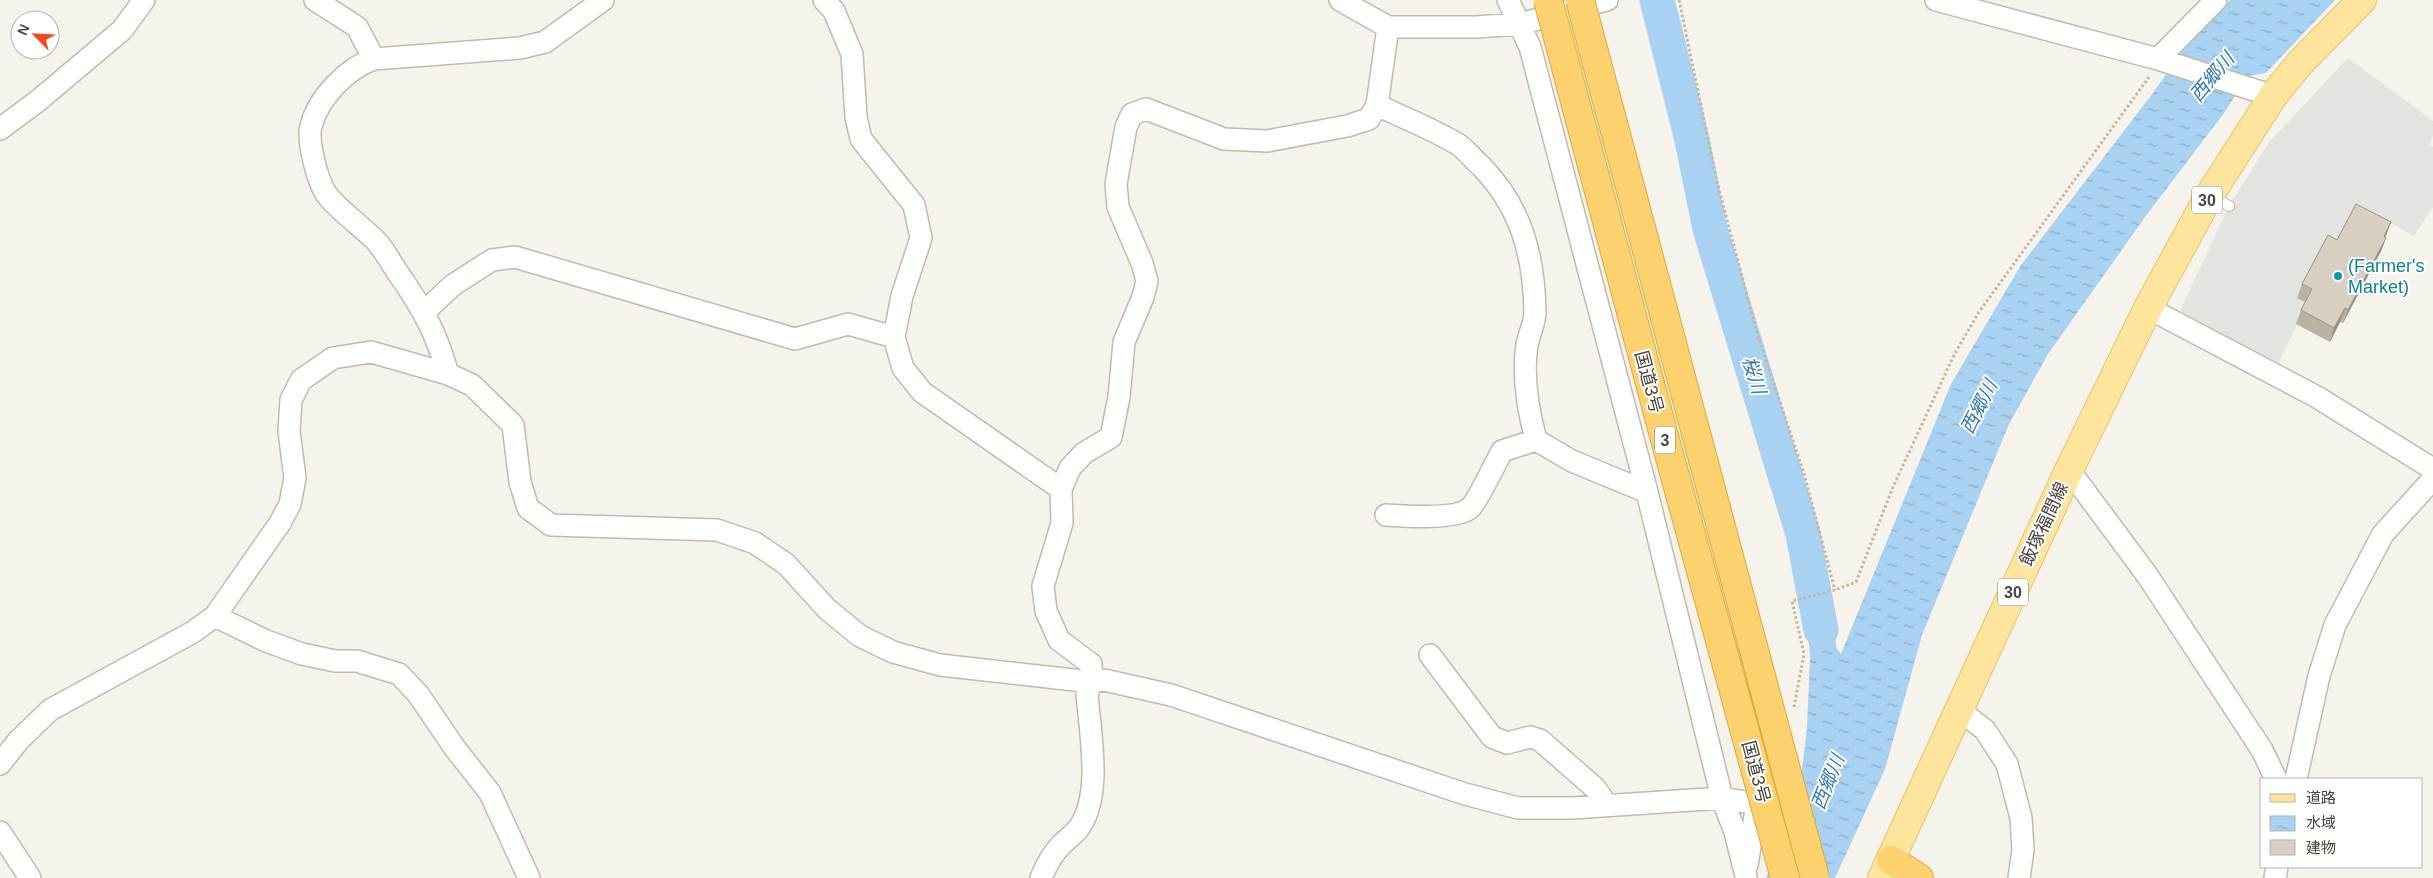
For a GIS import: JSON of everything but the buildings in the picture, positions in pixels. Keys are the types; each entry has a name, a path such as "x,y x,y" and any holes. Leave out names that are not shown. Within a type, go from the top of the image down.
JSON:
{"highway":[{"name":"国道3号","path":"1548,0 1662,432 1785,878"},
{"name":"国道3号","path":"1580,0 1815,878"},
{"path":"1761,675 1805,795 1829,878"},
{"path":"1887,869 1919,878"}],"main road":[{"name":"30","path":"2148,308 2219,201 2261,92 2300,63 2362,0"},
{"name":"飯塚福間線","path":"1887,869 2069,470 2148,308"}],"street":[{"path":"0,129 122,30 144,0"},
{"path":"315,0 356,28 374,59"},
{"path":"448,374 439,340 425,311 377,242 325,192 312,154 311,127 320,105 347,74 374,59 520,48 545,42 604,0"},
{"path":"824,0 834,11 852,54 856,117 861,139 914,206 921,238 902,296 894,337 903,368 922,392 1061,489"},
{"path":"1340,0 1388,27 1476,27 1520,24 1607,0"},
{"path":"1508,0 1520,24 1532,56 1647,492 1722,798 1736,832 1745,877"},
{"path":"1936,0 2162,60 2261,92"},
{"path":"2162,60 2216,0"},
{"path":"1041,878 1047,864 1059,846 1078,830 1086,815 1093,792 1087,694 1092,682 1091,664 1059,640 1046,611 1043,586 1062,523 1061,489 1070,468 1084,453 1112,437 1119,397 1124,342 1143,297 1147,281 1142,263 1126,230 1117,200 1116,184 1126,127 1132,114 1146,109 1224,139 1267,140 1346,126 1369,119 1377,105 1388,27"},
{"path":"1377,105 1460,146 1492,177 1510,201 1524,230 1531,268 1535,314 1527,346 1526,368 1530,417 1536,440 1572,461 1647,492"},
{"path":"425,311 453,284 492,260 515,257 795,339 848,324 894,337"},
{"path":"2148,308 2317,397 2433,469"},
{"path":"0,764 18,741 50,710 193,632 215,616 280,523 290,504 295,478 289,430 291,400 302,380 333,358 371,352 448,374 472,385 513,425 520,482 528,508 551,525 717,530 755,543 786,564 827,609 860,636 892,652 940,665 1092,682 1104,680 1171,695 1382,764 1465,794 1518,808 1572,808 1606,804 1638,804 1722,798 1757,804"},
{"path":"1386,515 1412,518 1459,514 1470,508 1502,451 1536,440"},
{"path":"2069,470 2147,575 2262,750 2276,778"},
{"path":"2296,778 2319,676 2335,625 2383,534 2433,479"},
{"path":"215,616 266,641 302,654 335,661 357,661 399,674 418,694 454,747 490,794 529,878"},
{"path":"1430,655 1492,738 1507,743 1530,737 1540,740 1595,788 1606,804"},
{"path":"1959,710 1985,730 2008,764 2021,818 2023,850 2020,878"},
{"path":"1745,877 1757,804 1774,782 1787,736"},
{"path":"0,832 26,876"}],"path":[{"path":"1679,0 1717,182 1754,324 1804,474 1835,590"},
{"path":"1787,736 1804,654 1792,601 1835,590 1856,582 1893,487 1954,356 1979,312 2162,60"}],"shaded area":[{"path":"2348,58 2433,121 2433,135 2430,144 2433,147 2433,207 2414,236 2358,205 2332,254 2297,298 2307,303 2278,364 2180,311 2229,206 2269,142"}],"water":[{"name":"西郷川","path":"2230,0 2335,0 2266,73 2248,76 2224,113 2145,217 2048,354 2009,424 1922,635 1885,769 1835,878 1766,878 1801,778 1807,727 1810,657 1807,617 1801,588 1825,579 1837,649 1841,654 1951,384 2021,265 2153,93 2181,53"}],"waterway":[{"name":"桜川","path":"1657,0 1692,140 1710,229 1803,534 1821,630"}],"place":[{"name":"(Farmer's Market)","path":"2338,276"}]}
